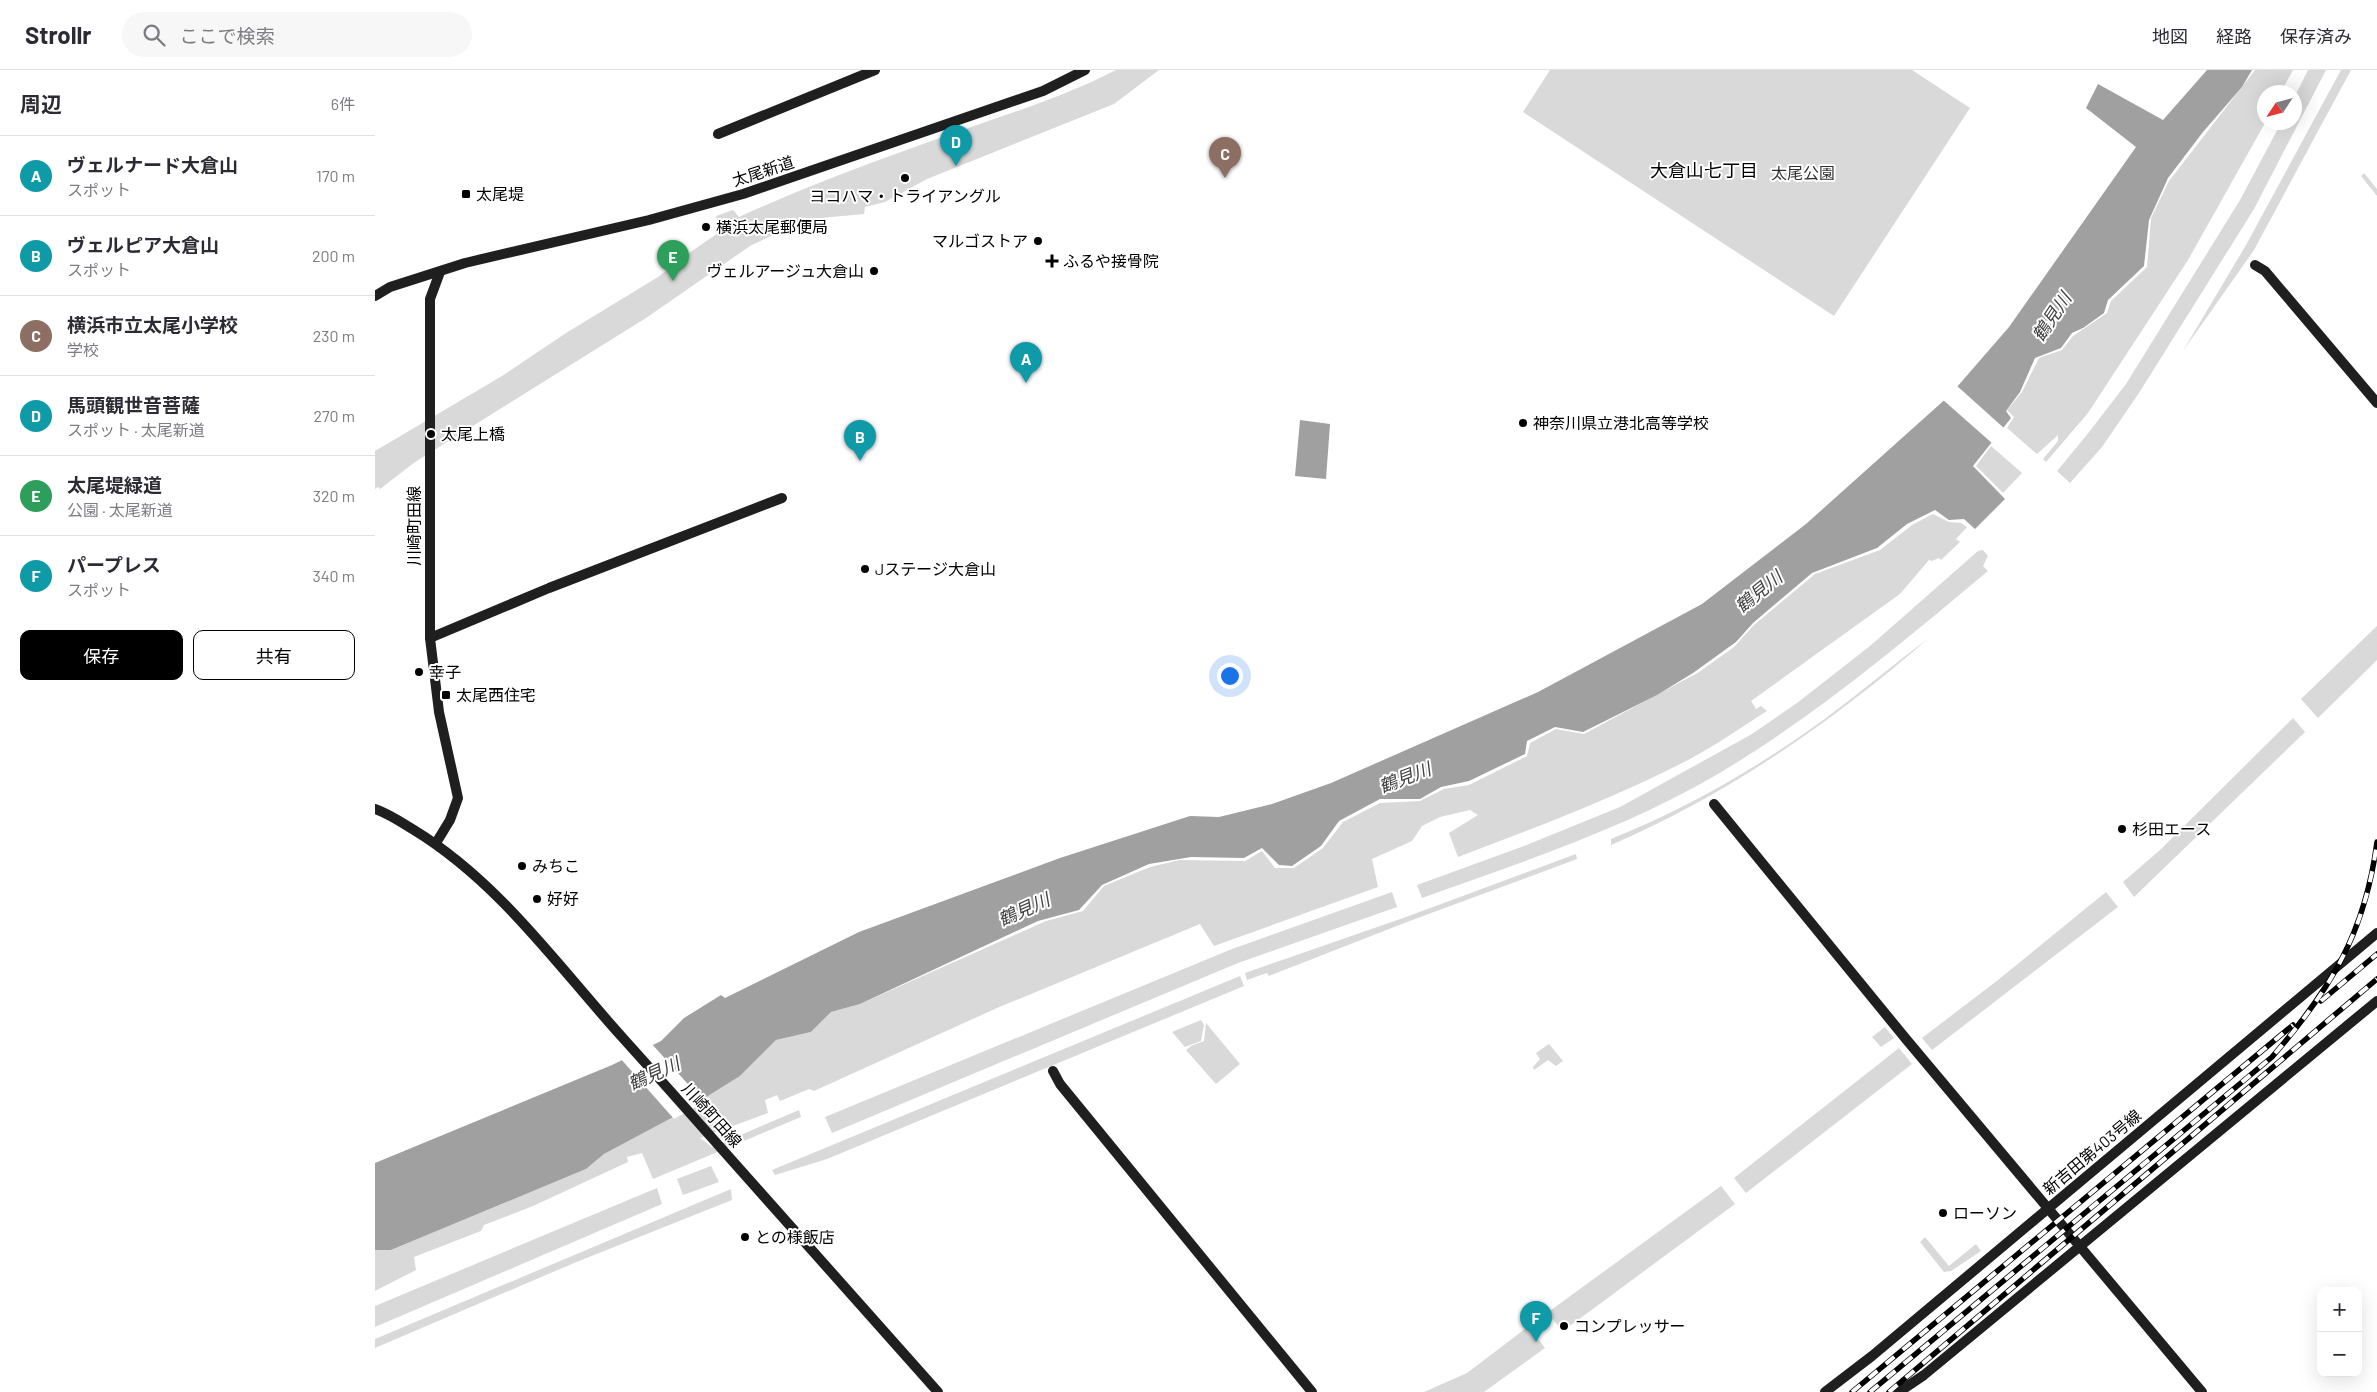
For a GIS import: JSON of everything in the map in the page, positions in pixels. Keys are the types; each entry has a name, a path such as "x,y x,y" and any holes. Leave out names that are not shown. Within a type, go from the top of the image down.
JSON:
{"street":[{"path":"718,134 875,70"},
{"name":"太尾新道","path":"440,272 465,263 649,220 743,194 1043,91 1085,70"},
{"path":"2255,266 2265,271 2377,403"},
{"path":"375,296 390,287 440,272"},
{"name":"川崎町田線","path":"436,844 450,820 457,798 439,712 430,638 429,298 440,272"},
{"path":"430,638 549,588 782,498"},
{"path":"1713,804 2079,1247 2202,1392"},
{"name":"川崎町田線","path":"375,809 386,813 436,844 462,863 504,902 586,997 938,1392"},
{"name":"新吉田第403号線","path":"1825,1392 1872,1356 2377,933"},
{"path":"1899,1392 1924,1376 2377,1001"},
{"path":"1053,1071 1059,1084 1312,1392"}],"green space":[{"path":"1116,70 1159,70 1114,104 927,179 885,202 865,207 864,214 810,219 795,224 750,246 646,318 415,462 380,489 378,487 375,489 375,451 502,376 566,333 658,277 721,231 716,216 733,210 739,217 848,171 1059,96"},
{"name":"太尾公園","path":"1550,70 1912,70 1970,108 1834,316 1523,112"},
{"path":"2255,70 2293,70 2285,85 2257,85 2257,130 2261,130 2188,260 2088,413 2046,462 2043,459 2058,441 2058,435 2037,454 2007,428 2014,417 2007,410 2022,392 2039,358 2062,350 2073,336 2107,313 2111,301 2147,267 2151,218 2169,181"},
{"path":"2308,70 2326,70 2302,116 2302,85"},
{"path":"2341,70 2351,70 2254,250 2183,351 2246,245"},
{"path":"2277,130 2295,130 2254,209 2139,393 2102,447 2070,483 2057,471 2126,384 2240,200"},
{"path":"2364,173 2377,189 2377,196 2361,176"},
{"path":"1991,446 2022,473 2003,493 1976,466"},
{"path":"1933,514 1949,522 1961,523 1967,527 1956,539 1960,542 1941,560 1939,558 1932,561 1929,560 1900,594 1751,701 1756,709 1761,706 1767,711 1709,748 1662,773 1517,835 1458,857 1449,833 1478,815 1470,810 1440,817 1422,826 1412,841 1372,859 1378,887 1214,946 1200,924 997,1008 814,1091 809,1089 780,1101 777,1095 765,1100 768,1113 700,1138 712,1147 799,1110 801,1117 653,1179 642,1153 627,1157 628,1162 533,1206 484,1225 481,1231 414,1257 416,1270 375,1291 375,1250 391,1250 586,1169 604,1154 679,1114 740,1076 776,1040 811,1032 831,1012 860,1004 1046,921 1083,911 1104,886 1150,867 1180,860 1245,861 1262,851 1275,868 1294,868 1323,848 1343,822 1380,803 1420,801 1444,789 1469,785 1527,756 1530,743 1556,729 1584,734 1699,672 1734,647 1753,626 1815,574 1880,550 1912,525"},
{"path":"1983,550 1988,556 1983,566 1988,571 1857,678 1754,752 1718,774 1647,811 1573,843 1422,898 1417,885 1524,846 1620,807 1752,734 1797,703 1870,646 1978,551"},
{"path":"2377,626 2377,660 2318,718 2301,699"},
{"path":"1929,638 1855,699 1778,754 1697,803 1611,845 1611,839 1668,814 1749,770 1826,718"},
{"path":"2293,718 2305,732 2134,897 2123,882 2160,850"},
{"path":"1576,854 1577,859 1269,976 1267,973 1247,980 1245,973 1406,917"},
{"path":"1392,892 1397,907 1238,963 832,1133 825,1117 1232,949"},
{"path":"2106,892 2118,907 1932,1050 1922,1038 1998,980"},
{"path":"1240,976 1244,986 827,1159 775,1175 772,1170"},
{"path":"1201,1020 1204,1025 1201,1041 1185,1047 1172,1032"},
{"path":"1206,1023 1240,1064 1216,1084 1186,1050 1204,1041"},
{"path":"1885,1027 1894,1038 1881,1047 1872,1037"},
{"path":"1549,1044 1563,1061 1556,1066 1548,1060 1534,1070 1533,1067 1540,1059 1536,1053"},
{"path":"1899,1048 1912,1064 1746,1193 1734,1178"},
{"path":"711,1166 719,1182 683,1195 677,1179"},
{"path":"1721,1186 1735,1204 1563,1331 1547,1313"},
{"path":"657,1188 662,1204 375,1327 375,1306"},
{"path":"731,1189 732,1200 574,1263 375,1348 375,1339"},
{"path":"1925,1237 1949,1266 1976,1244 1981,1251 1951,1271 1944,1272 1920,1242"},
{"path":"1529,1326 1545,1348 1484,1392 1424,1392 1467,1373"}],"water":[{"name":"鶴見川","path":"2207,70 2252,70 2242,87 2203,132 2168,178 2149,220 2144,266 2108,300 2104,313 2083,328 2072,333 2061,348 2035,358 2020,392 2006,411 2011,418 1973,466 2005,499 1975,529 1964,519 1949,520 1935,510 1907,524 1877,548 1812,573 1753,623 1736,642 1693,673 1657,695 1583,732 1555,727 1527,741 1525,754 1469,781 1441,787 1420,799 1380,799 1339,821 1321,846 1292,866 1279,865 1262,848 1244,858 1191,857 1149,864 1102,885 1079,910 1038,921 860,1004 831,1012 811,1032 776,1040 740,1076 679,1114 604,1154 586,1169 391,1250 375,1250 375,1163 612,1065 661,1041 684,1018 721,995 725,998 859,932 1060,858 1190,816 1219,817 1272,804 1331,783 1538,692 1702,604 1806,524 1950,395 2009,327 2136,147 2086,108 2098,84 2163,120"},
{"path":"1300,420 1330,424 1326,479 1295,476"}],"pier":[{"path":"1956,385 2005,429 1993,444 1942,399"},
{"path":"651,1043 704,1102 674,1119 620,1058"}],"railway":[{"path":"1870,1392 2272,1057 2312,1008 2342,958 2364,904 2377,842"},
{"path":"2321,1001 2377,954"},
{"path":"1889,1392 2377,979"},
{"path":"1852,1392 2293,1025"}],"place":[{"name":"馬頭観世音菩薩","path":"956,166"},
{"name":"ヨコハマ・トライアングル","path":"905,178"},
{"name":"横浜市立太尾小学校","path":"1225,178"},
{"name":"太尾堤","path":"466,194"},
{"name":"横浜太尾郵便局","path":"706,227"},
{"name":"マルゴストア","path":"1038,241"},
{"name":"ふるや接骨院","path":"1052,261"},
{"name":"ヴェルアージュ大倉山","path":"874,271"},
{"name":"太尾堤緑道","path":"673,281"},
{"name":"ヴェルナード大倉山","path":"1026,383"},
{"name":"神奈川県立港北高等学校","path":"1523,423"},
{"name":"太尾上橋","path":"431,434"},
{"name":"ヴェルピア大倉山","path":"860,461"},
{"name":"Jステージ大倉山","path":"865,569"},
{"name":"幸子","path":"419,672"},
{"name":"太尾西住宅","path":"446,695"},
{"name":"杉田エース","path":"2122,829"},
{"name":"みちこ","path":"522,866"},
{"name":"好好","path":"537,899"},
{"name":"ローソン","path":"1943,1213"},
{"name":"との様飯店","path":"745,1237"},
{"name":"コンプレッサー","path":"1564,1326"},
{"name":"パープレス","path":"1536,1342"}],"district":[{"name":"大倉山七丁目","path":"1704,171"}]}
